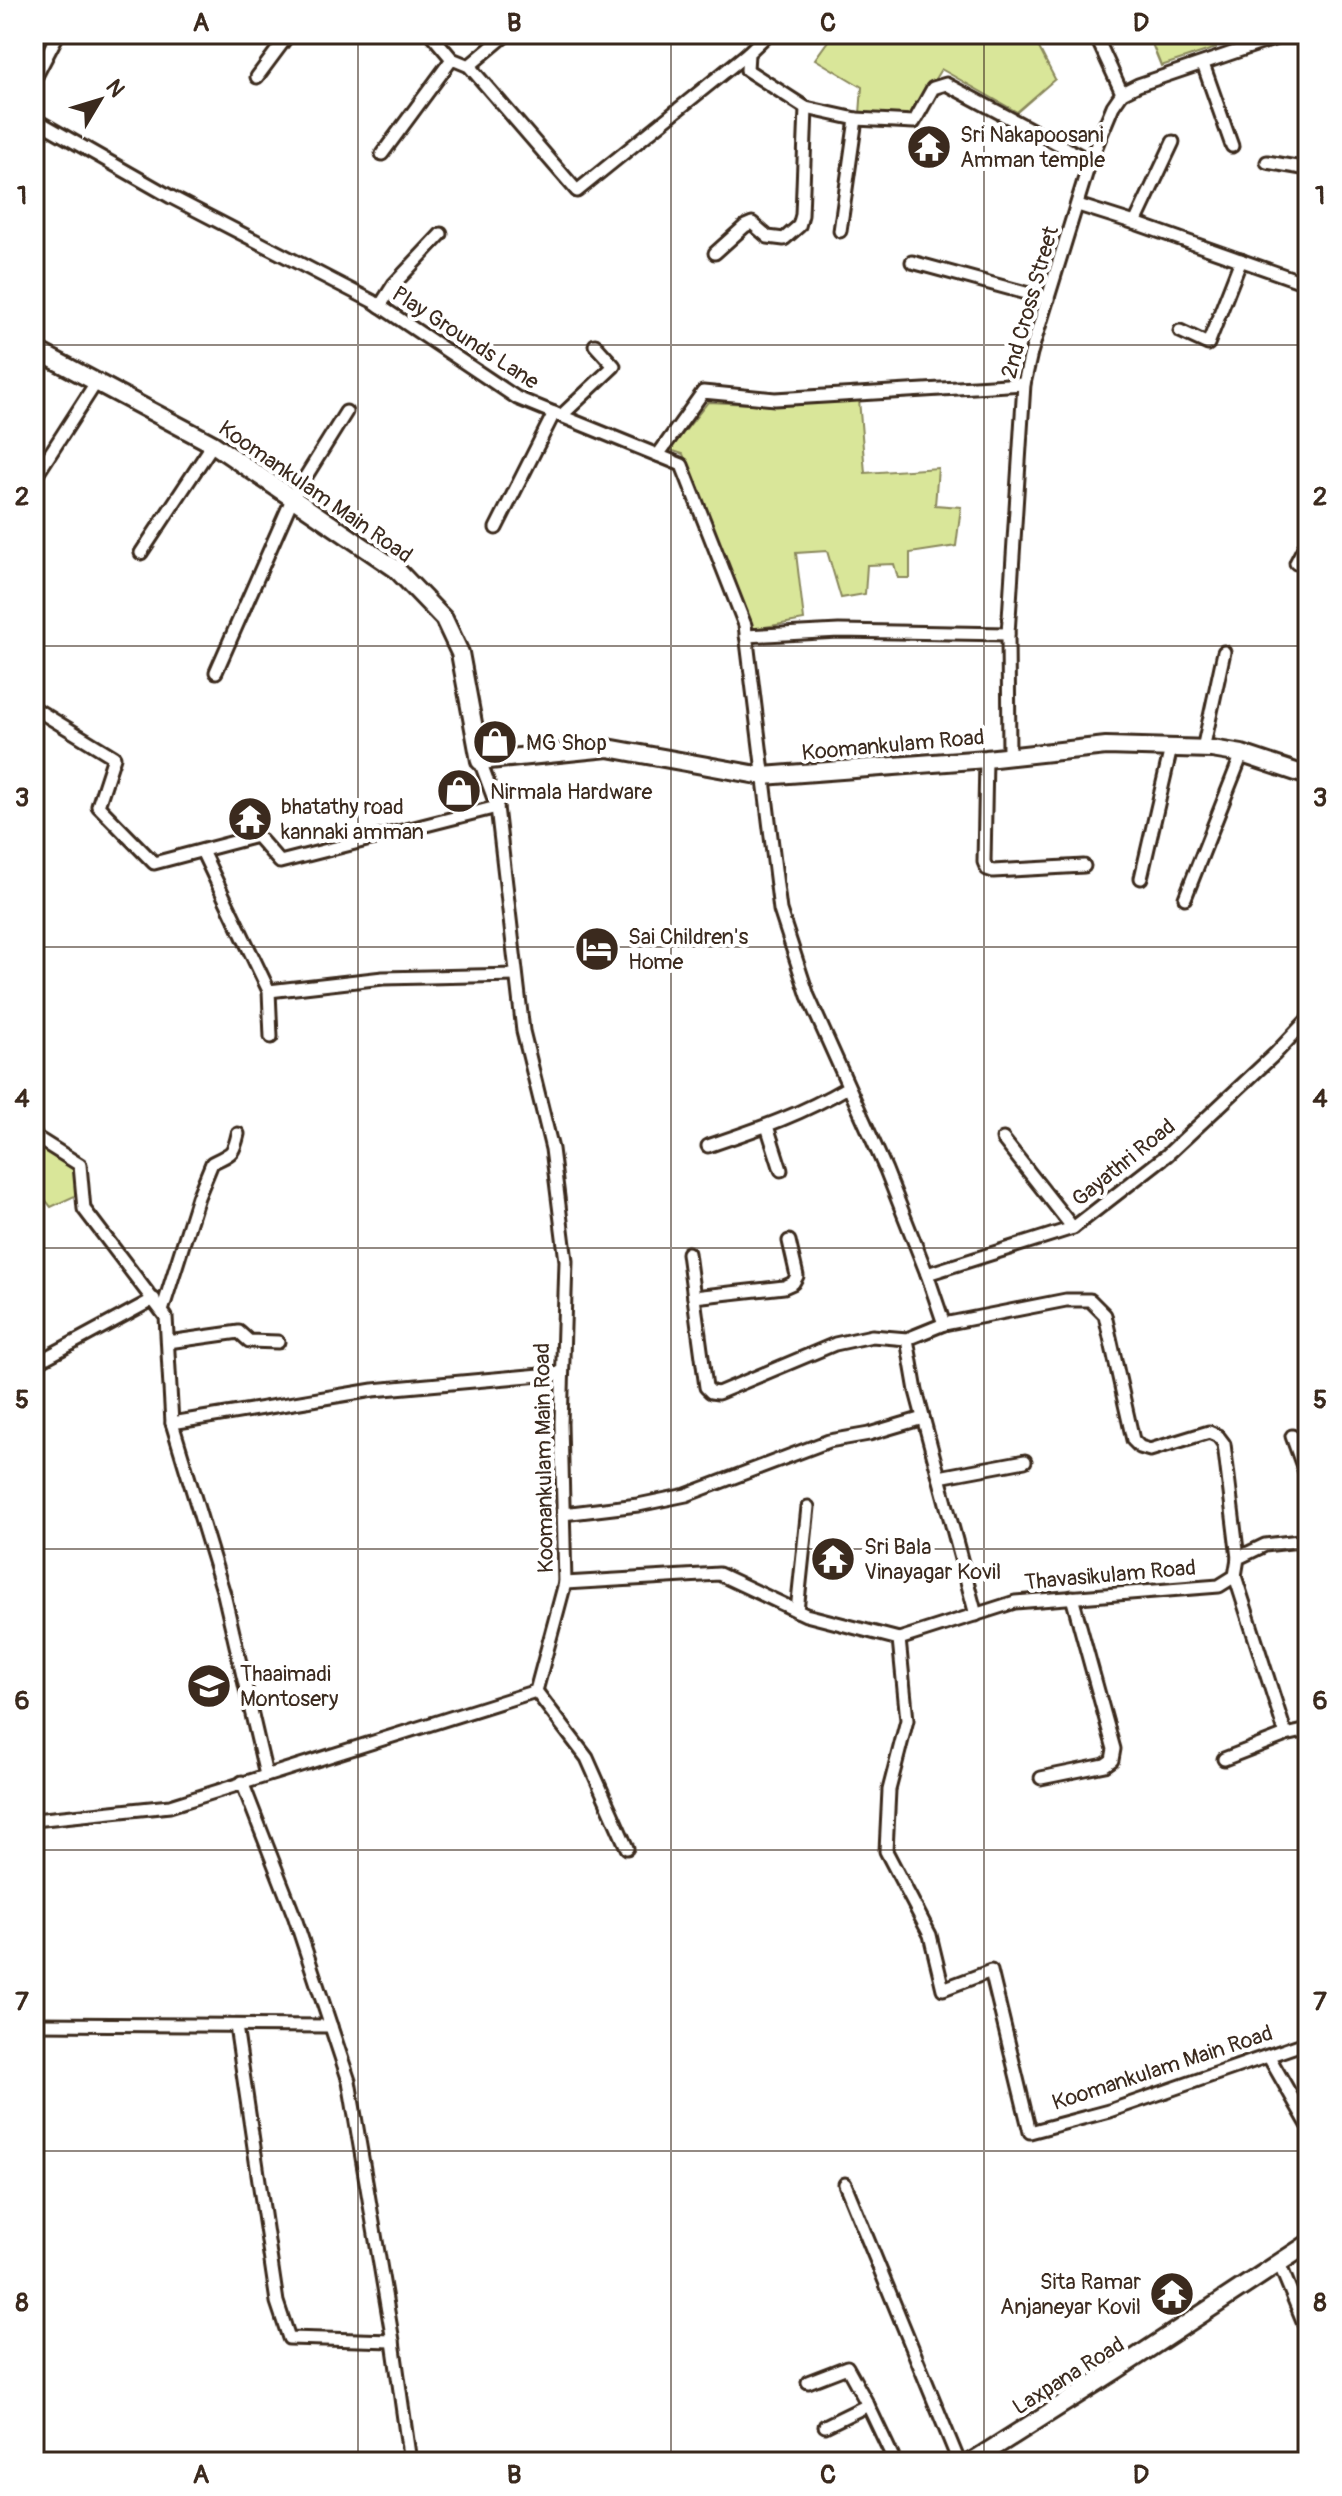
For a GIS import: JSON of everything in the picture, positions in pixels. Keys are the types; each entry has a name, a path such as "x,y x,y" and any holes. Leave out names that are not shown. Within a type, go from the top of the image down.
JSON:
{"street":[{"path":"34,80 38,66 58,34"},
{"path":"257,77 289,34"},
{"path":"431,34 452,59 469,66 577,191 768,34"},
{"path":"469,66 507,34"},
{"path":"1095,34 1122,93 1288,34"},
{"path":"748,53 747,70 806,108 856,119 914,122 933,88 946,84 1090,161"},
{"path":"382,154 452,59"},
{"path":"1203,64 1232,146"},
{"name":"2nd Cross Street","path":"1009,755 1008,634 1024,384 1090,161 1113,106 1122,93"},
{"path":"715,253 752,223 768,237 784,239 799,226 806,108"},
{"name":"Play Grounds Lane","path":"34,119 171,197 380,306 517,398 682,465 741,615 746,636 780,910 808,996 886,1170 944,1324"},
{"path":"840,231 856,119"},
{"path":"1135,223 1173,142"},
{"path":"1267,162 1308,169"},
{"path":"1078,205 1308,284"},
{"path":"380,306 394,284 441,234"},
{"path":"1180,331 1208,344 1241,260"},
{"path":"912,262 1048,299"},
{"path":"496,528 558,415 614,366 595,345"},
{"path":"34,376 40,352"},
{"name":"Koomankulam Main Road","path":"40,352 213,444 396,569 444,619 460,653 480,761 497,807 523,1031 552,1149 566,1261 561,1424 565,1583 719,1574 797,1611 899,1639 907,1720 889,1790 886,1851 930,1935 943,1989 991,1971 1030,2132 1109,2111 1308,2042"},
{"path":"34,479 97,381"},
{"path":"658,455 703,392 775,399 1024,384"},
{"path":"216,672 293,497 346,412"},
{"path":"141,553 213,444"},
{"path":"1296,563 1308,540"},
{"path":"746,636 839,631 1008,634"},
{"path":"1203,749 1224,652"},
{"path":"34,708 114,757 98,806 154,863 257,836 280,862 497,807"},
{"name":"Koomankulam Road","path":"480,761 608,748 763,776 986,759 1106,746 1203,749 1242,754 1308,776"},
{"path":"1141,878 1171,748"},
{"path":"1185,898 1242,754"},
{"path":"986,759 984,862 987,869 1084,866"},
{"path":"202,851 269,991 271,1037"},
{"path":"269,991 383,978 516,975"},
{"name":"Gayathri Road","path":"927,1274 1073,1228 1167,1155 1308,1019"},
{"path":"708,1146 814,1107 848,1087"},
{"path":"767,1126 781,1170"},
{"path":"162,1311 212,1163 235,1150 238,1134"},
{"path":"34,1136 80,1165 84,1209 166,1317 172,1423 224,1594 266,1775"},
{"path":"1003,1139 1073,1228"},
{"path":"694,1297 784,1287 793,1283 797,1276 789,1241"},
{"path":"688,1253 706,1387 718,1393 835,1344 872,1336 907,1339 944,1324 1066,1300 1090,1300 1105,1315 1133,1440 1140,1447 1150,1450 1209,1432 1218,1436 1224,1444 1238,1558 1235,1576 1286,1735"},
{"path":"34,1364 154,1299"},
{"path":"168,1342 239,1332 249,1341 278,1342"},
{"path":"907,1339 923,1418 976,1615"},
{"path":"172,1423 373,1390 562,1373"},
{"path":"563,1514 638,1505 686,1495 829,1441 869,1434 923,1418"},
{"path":"1292,1436 1308,1480"},
{"path":"939,1477 1025,1461"},
{"path":"797,1611 808,1507"},
{"path":"1238,1558 1265,1545 1308,1540"},
{"name":"Thavasikulam Road","path":"899,1639 1015,1602 1219,1586 1235,1576"},
{"path":"536,1691 565,1583"},
{"path":"1041,1778 1105,1765 1112,1760 1114,1749 1072,1597"},
{"path":"34,1820 170,1806 536,1691"},
{"path":"536,1691 587,1758 627,1848"},
{"path":"1224,1759 1286,1735 1308,1730"},
{"path":"242,1782 295,1918 349,2081 410,2462"},
{"path":"34,2024 331,2026"},
{"path":"236,2026 277,2302 289,2338 393,2341"},
{"path":"1269,2057 1308,2125"},
{"path":"845,2184 959,2462"},
{"name":"Laxpana Road","path":"971,2462 1308,2244"},
{"path":"1279,2263 1308,2333"},
{"path":"808,2382 847,2367 895,2462"},
{"path":"825,2426 868,2405"}],"green space":[{"path":"833,34 1067,34 1039,48 1055,79 1017,112 941,69 913,115 860,114 862,87 815,59"},
{"path":"1148,34 1213,34 1216,48 1161,66"},
{"path":"859,399 865,473 938,468 935,505 961,507 956,546 910,553 910,578 898,578 894,564 867,565 865,594 841,598 827,551 796,553 804,620 754,629 683,454 670,450 708,402 773,405"},
{"path":"34,1141 75,1168 77,1195 51,1207 34,1186"}],"place":[{"name":"Sri Nakapoosani Amman temple","path":"929,147"},
{"name":"MG Shop","path":"495,742"},
{"name":"Nirmala Hardware","path":"459,791"},
{"name":"bhatathy road kannaki amman","path":"250,819"},
{"name":"Sai Children's Home","path":"597,949"},
{"name":"Sri Bala Vinayagar Kovil","path":"833,1559"},
{"name":"Thaaimadi Montosery","path":"209,1686"},
{"name":"Sita Ramar Anjaneyar Kovil","path":"1172,2294"}]}
